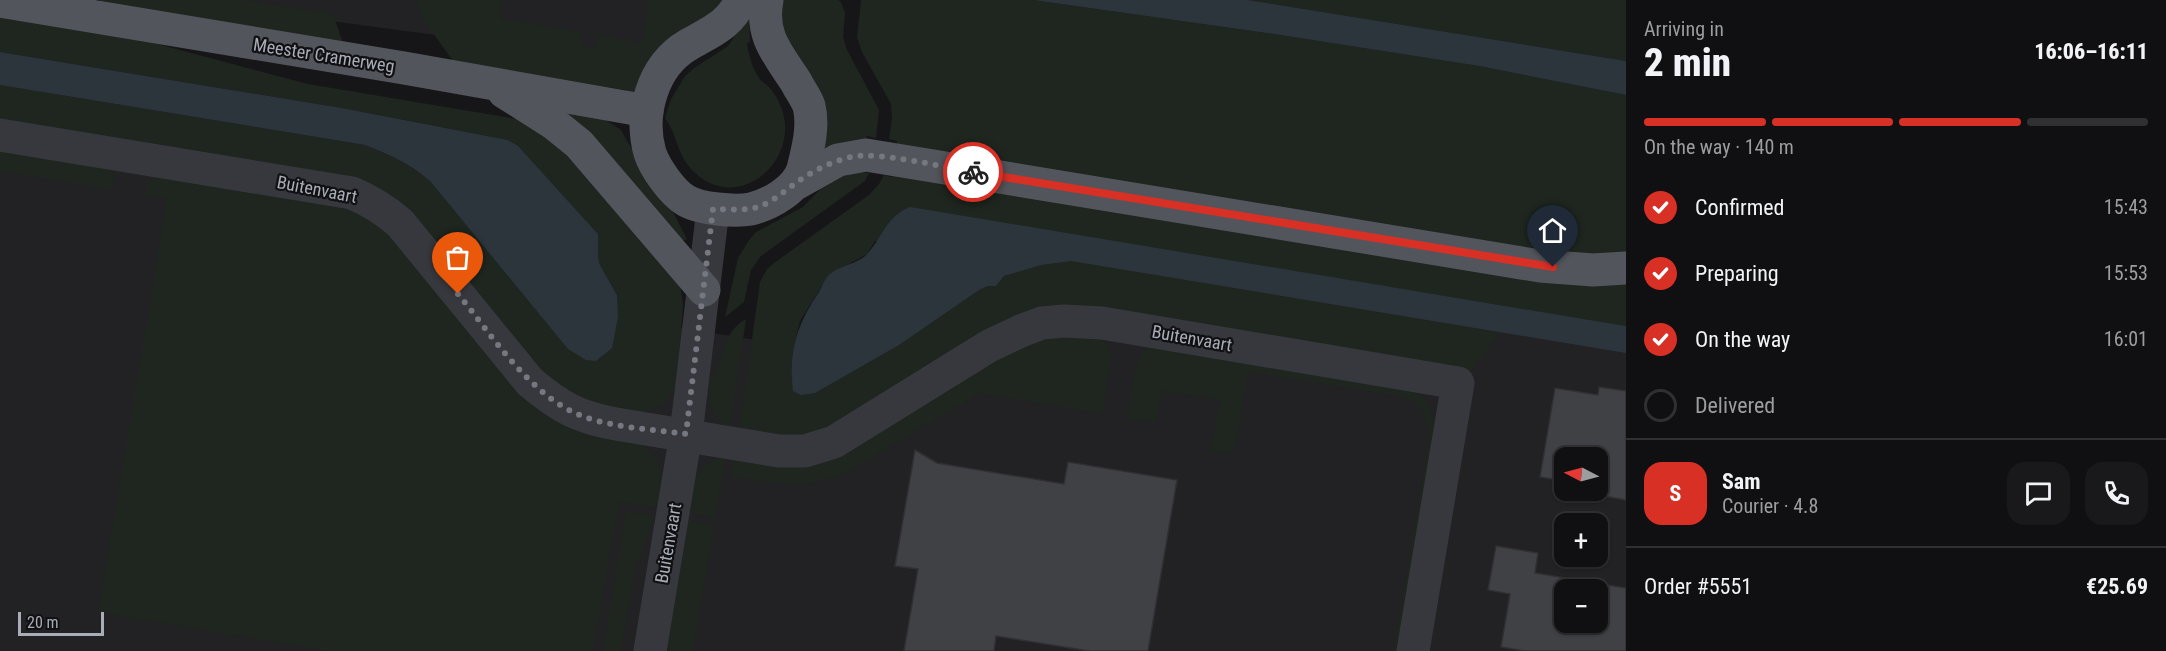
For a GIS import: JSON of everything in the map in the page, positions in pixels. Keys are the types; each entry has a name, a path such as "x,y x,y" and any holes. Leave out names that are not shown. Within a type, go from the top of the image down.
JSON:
{"main road":[{"path":"741,0 736,12 728,21 717,30 685,46 660,72 651,91 647,111 647,134 651,154 663,178 685,200 713,209 751,209 779,197 797,183 838,160 866,155 1540,266 1593,270 1626,268"},
{"path":"767,0 765,27 772,44 808,105 811,120 802,171 797,183"},
{"name":"Meester Cramerweg","path":"0,2 647,111"},
{"path":"489,83 553,123 579,144 704,290"}],"street":[{"name":"Buitenvaart","path":"0,135 352,193 385,209 400,223 530,382 554,402 582,416 597,420 779,451 805,451 834,442 989,346 1042,323 1064,321 1102,323 1458,383 1413,651"},
{"name":"Buitenvaart","path":"650,651 686,434 713,209"}],"shaded area":[{"path":"100,0 244,0 333,14 343,43 100,2"},
{"path":"213,0 668,0 663,30 622,68 488,42 323,20"},
{"path":"417,0 502,0 499,18 582,32 580,45 595,48 598,35 642,43 649,0 729,0 635,94 625,90 453,61 421,16"},
{"path":"783,0 838,0 841,2 845,13 843,37 847,50 879,110 876,138 867,136 865,144 819,157 780,25"},
{"path":"861,0 1033,0 1479,66 1626,95 1626,258 1593,259 896,148 897,141 889,139 892,119 891,104 862,52 857,37"},
{"path":"1033,0 1248,0 1626,61 1626,95 1479,66"},
{"path":"1248,0 1626,0 1626,61"},
{"path":"749,14 750,42 747,43 750,57 759,78 769,87 780,104 785,124 784,141 778,157 756,180 741,186 726,187 710,183 695,173 684,160 665,118 671,99 685,76 728,46"},
{"path":"0,17 150,42 308,84 517,119 551,133 680,283 683,305 677,386 664,404 644,413 596,407 554,387 410,214 0,122 0,85 365,145 408,165 431,182 617,295 600,265 598,234 517,146 508,140 342,108 0,52"},
{"path":"0,52 342,108 508,140 518,146 598,234 600,265 617,295 618,317 612,348 596,361 586,360 568,349 431,182 392,156 365,145 0,85"},
{"path":"0,69 591,314 814,349 910,224 1626,339 1626,651 0,651"},
{"path":"568,113 604,119 621,130 649,185 673,212 687,239 677,243 567,120"},
{"path":"0,148 104,165 114,175 113,190 0,171"},
{"path":"894,168 1626,278 1626,326 1194,255 875,241 867,254 829,275 800,321 793,351 791,381 816,393 899,345 979,290 998,284 1004,276 1041,265 1072,261 1500,333 1471,371 1097,309 834,427 801,438 739,431 760,282 767,269 869,195 884,175 892,177"},
{"path":"869,173 865,181 761,256 751,270 744,302 725,317 738,258 756,232 803,207 833,176"},
{"path":"158,176 353,209 384,227 516,384 642,444 649,451 660,470 661,484 658,503 652,507 619,502 593,651 327,651 98,612 166,198 144,195 147,186"},
{"path":"910,207 1626,326 1626,353 1071,261 1041,265 1004,276 996,286 988,286 979,290 899,345 815,393 801,395 793,391 792,364 796,339 805,315 825,279 837,269 864,257 891,221"},
{"path":"746,319 730,428 719,419 713,409 708,383 714,375 731,333"},
{"path":"1050,333 1101,338 1108,345 1111,357 1102,414 980,393 844,474 817,482 793,485 731,477 734,456 785,463 1008,351"},
{"path":"1150,346 1403,385 1422,397 1432,413 1435,428 1398,651 1394,651 1430,435 1425,417 1419,407 1404,397 1248,372 1234,454 1211,451 1220,400 1161,390 1156,422 1128,418 1135,369 1143,353"},
{"path":"726,456 715,517 690,513 688,510 697,476 707,465"},
{"path":"626,511 653,516 653,519 634,572 621,651 603,651"},
{"path":"688,521 714,525 693,651 668,651 664,639"}],"building":[{"path":"1599,387 1626,391 1626,500 1608,497 1608,447 1554,447 1554,479 1540,477 1555,388 1598,395"},
{"path":"915,450 937,463 1064,484 1068,462 1177,480 1148,651 1089,651 996,636 994,651 904,651 918,569 895,566"},
{"path":"1496,546 1538,553 1535,573 1571,579 1554,579 1554,633 1608,633 1608,585 1626,588 1626,651 1525,651 1501,647 1510,594 1488,590"}],"way so far":[{"path":"458,294 530,382 554,402 582,416 597,420 686,434 713,209 751,209 779,197 818,170 852,156 866,155 973,172"}],"route":[{"path":"973,172 1553,267"}]}
